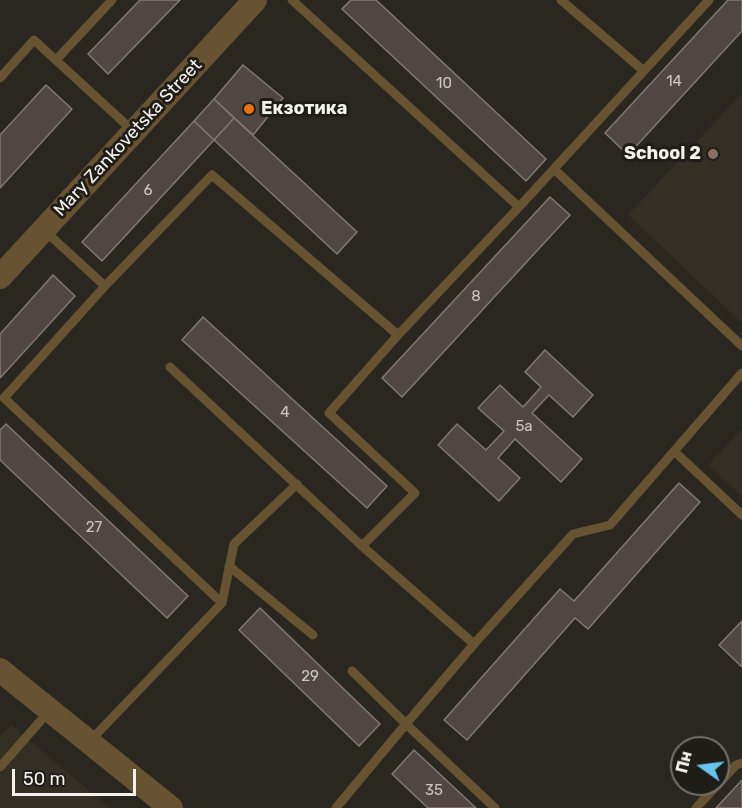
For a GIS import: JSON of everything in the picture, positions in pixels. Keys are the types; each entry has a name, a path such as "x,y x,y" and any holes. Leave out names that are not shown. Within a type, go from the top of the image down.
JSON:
{"street":[{"name":"Mary Zankovetska Street","path":"0,277 255,0"},
{"path":"0,670 171,808"}],"lane":[{"path":"56,60 112,0"},
{"path":"292,0 519,207"},
{"path":"561,0 644,71"},
{"path":"362,546 415,493 329,413 398,334 519,207 709,0"},
{"path":"0,78 34,40 134,132"},
{"path":"554,169 742,346"},
{"path":"222,603 4,398 105,286 213,175 398,334"},
{"path":"44,229 105,286"},
{"path":"170,367 362,546 474,644"},
{"path":"336,808 474,644 573,534 610,525 742,373"},
{"path":"674,451 742,515"},
{"path":"90,742 222,603 234,544 297,484"},
{"path":"229,566 313,635"},
{"path":"352,671 495,808"},
{"path":"0,767 50,710"},
{"path":"696,808 736,765 742,763"}],"shaded area":[{"name":"School 2","path":"742,93 742,323 628,215"},
{"path":"742,429 742,497 708,465"},
{"path":"11,725 110,808 0,808 0,737"}],"building":[{"path":"140,0 180,0 108,74 88,54"},
{"path":"351,0 376,0 546,159 526,181 342,9"},
{"path":"728,0 742,0 742,31 628,155 605,133"},
{"name":"Екзотика","path":"243,65 283,98 253,135 214,99"},
{"path":"46,85 72,109 0,188 0,135"},
{"name":"Екзотика","path":"214,99 234,118 214,140 194,121"},
{"path":"234,118 357,232 337,254 214,140"},
{"path":"194,121 214,140 102,261 82,242"},
{"path":"550,197 570,215 402,397 382,378"},
{"path":"53,275 75,296 0,378 0,334"},
{"path":"203,317 387,486 367,508 182,340"},
{"path":"545,350 593,395 573,417 549,395 532,413 582,459 561,482 515,439 498,458 520,478 499,501 438,445 457,424 486,450 504,431 478,408 500,385 523,407 541,387 525,372"},
{"path":"6,424 188,596 167,618 0,460 0,430"},
{"path":"679,483 700,502 588,629 575,618 467,740 444,720 560,589 574,601"},
{"path":"260,608 380,724 359,746 239,630"},
{"path":"742,621 742,667 719,645"},
{"path":"414,750 476,808 428,808 392,774"},
{"path":"742,780 742,808 716,808 727,796 730,796 730,793"}],"place":[{"name":"Екзотика","path":"249,109"},
{"name":"School 2","path":"713,154"}]}
